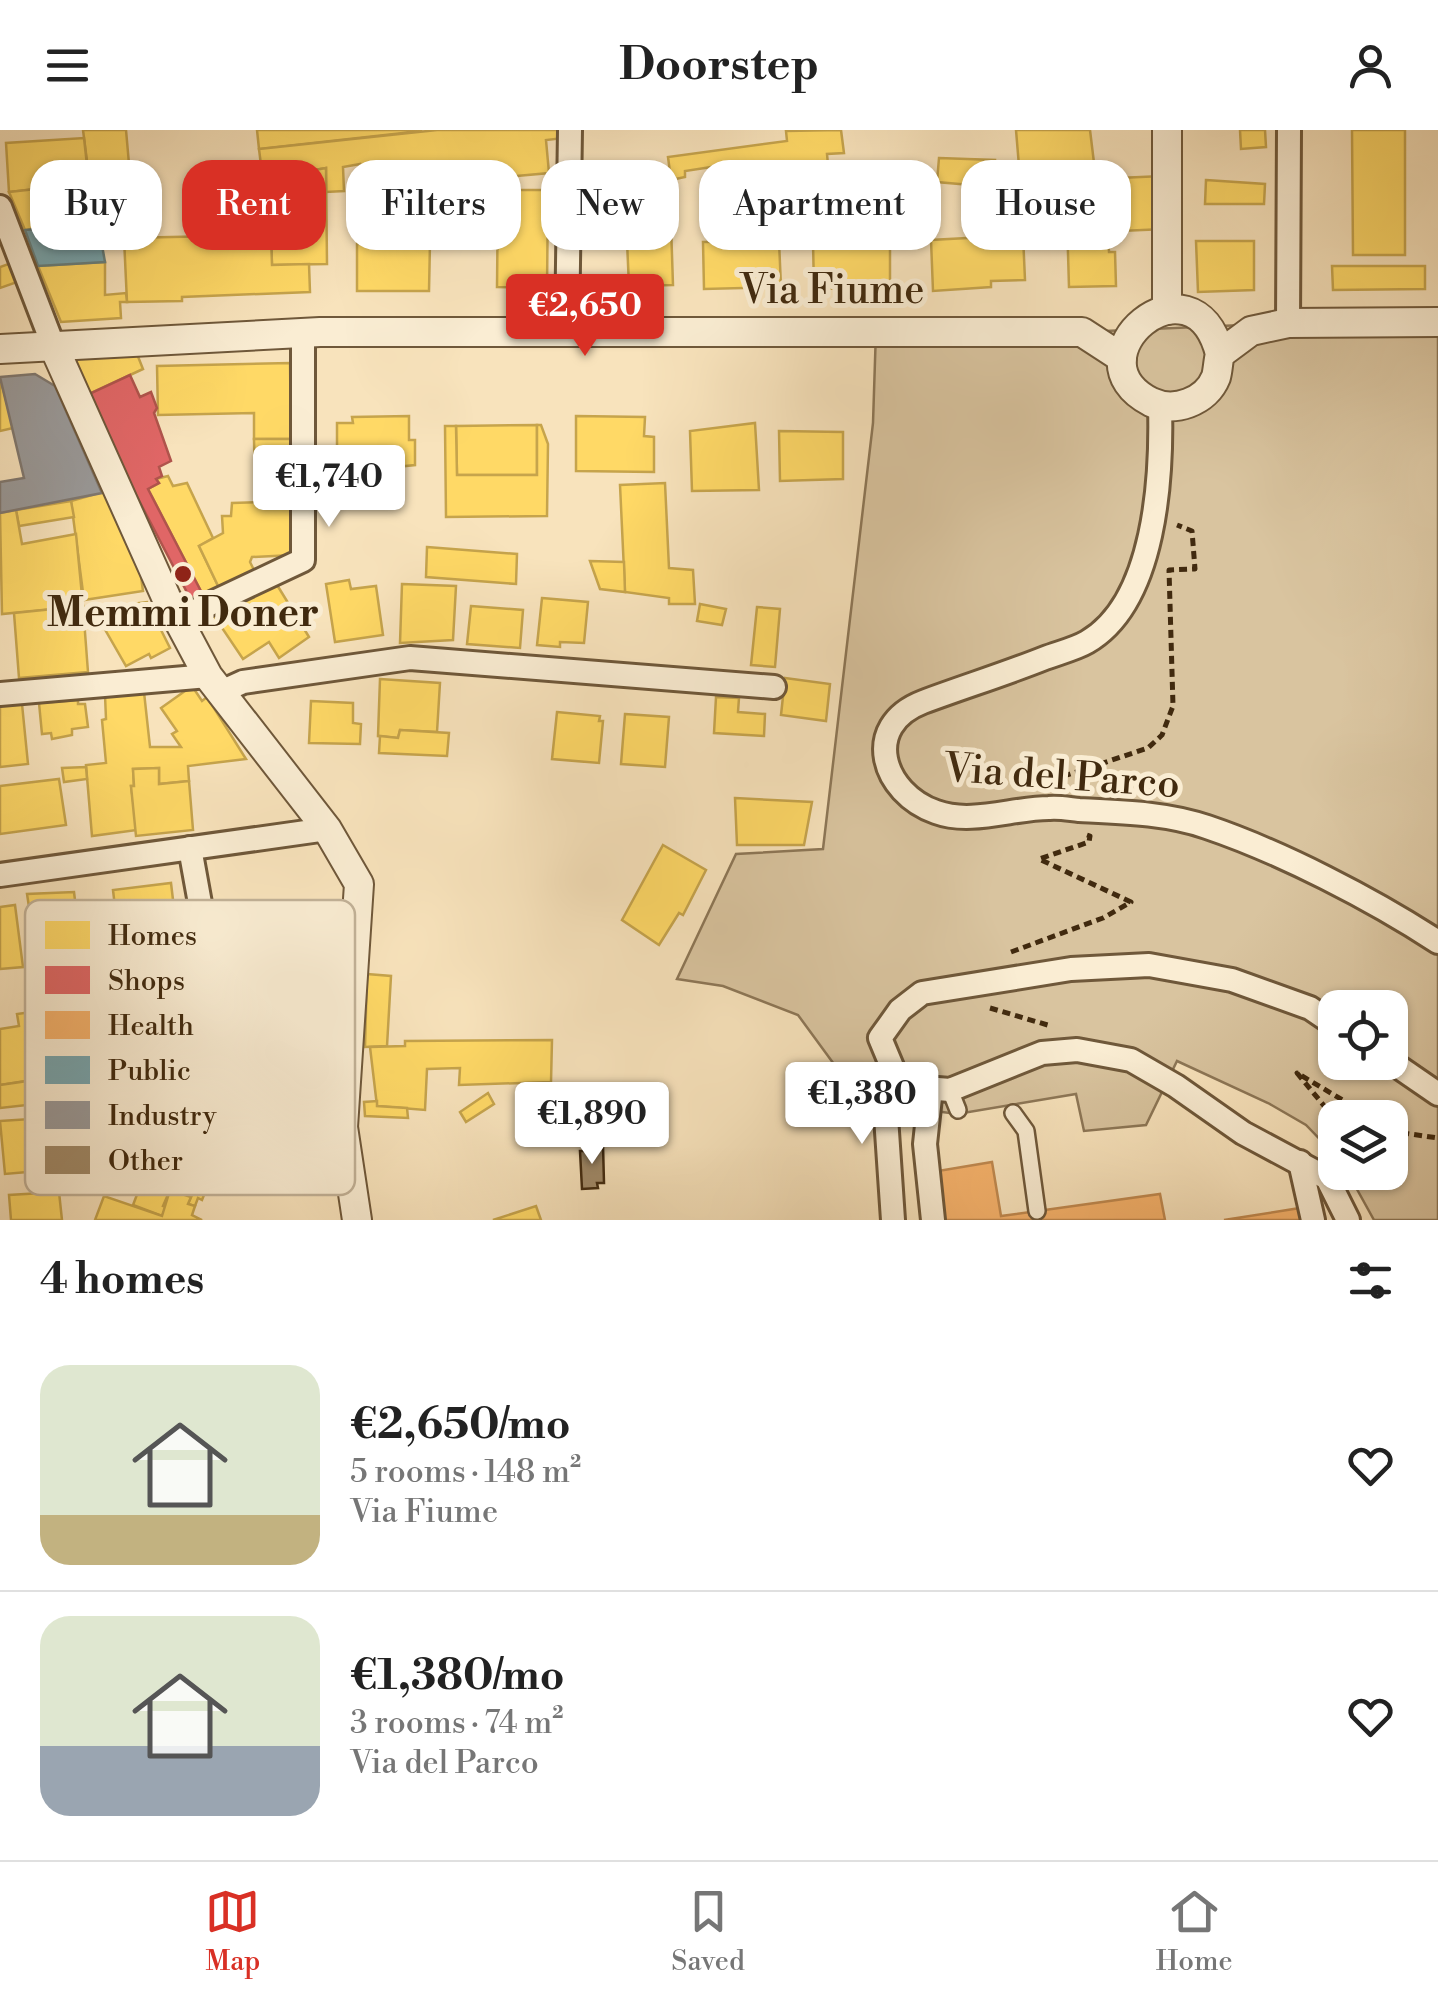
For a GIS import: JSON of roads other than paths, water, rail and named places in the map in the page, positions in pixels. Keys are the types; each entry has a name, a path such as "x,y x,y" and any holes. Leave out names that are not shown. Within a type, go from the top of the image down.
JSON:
{"street":[{"path":"566,330 570,130"},
{"path":"1166,310 1167,130"},
{"path":"1288,324 1289,130"},
{"path":"0,206 53,346 178,619 215,684 327,829 358,884 355,936"},
{"path":"1122,358 1136,324 1166,310 1183,311 1210,329 1220,354 1216,378 1192,402 1160,406"},
{"path":"1220,354 1251,331 1288,324 1438,322"},
{"path":"178,619 303,560 303,332"},
{"name":"Via Fiume","path":"0,349 303,332 1082,332 1122,358 1134,389 1160,406"},
{"name":"Via del Parco","path":"1160,406 1161,439 1144,564 1128,603 1089,641 918,704 892,722 884,750 890,774 904,794 937,813 978,816 1049,808 1138,814 1205,826 1392,912 1438,942"},
{"path":"0,694 242,682 410,658 774,688"},
{"path":"0,875 327,829"},
{"path":"190,848 199,900"},
{"path":"893,1220 886,1116 900,1086 880,1038 900,1010 922,994 1071,969 1149,965 1232,980 1318,1013"},
{"path":"900,1086 947,1096 1042,1054 1077,1050 1131,1060 1243,1133 1327,1178 1348,1220"},
{"path":"1408,1073 1438,1094"},
{"path":"933,1220 925,1144 947,1096"},
{"path":"1013,1113 1026,1131 1037,1211"},
{"path":"1300,1162 1313,1220"},
{"path":"354,1195 358,1220"}],"place":[{"name":"Memmi Doner","path":"183,574"}]}
